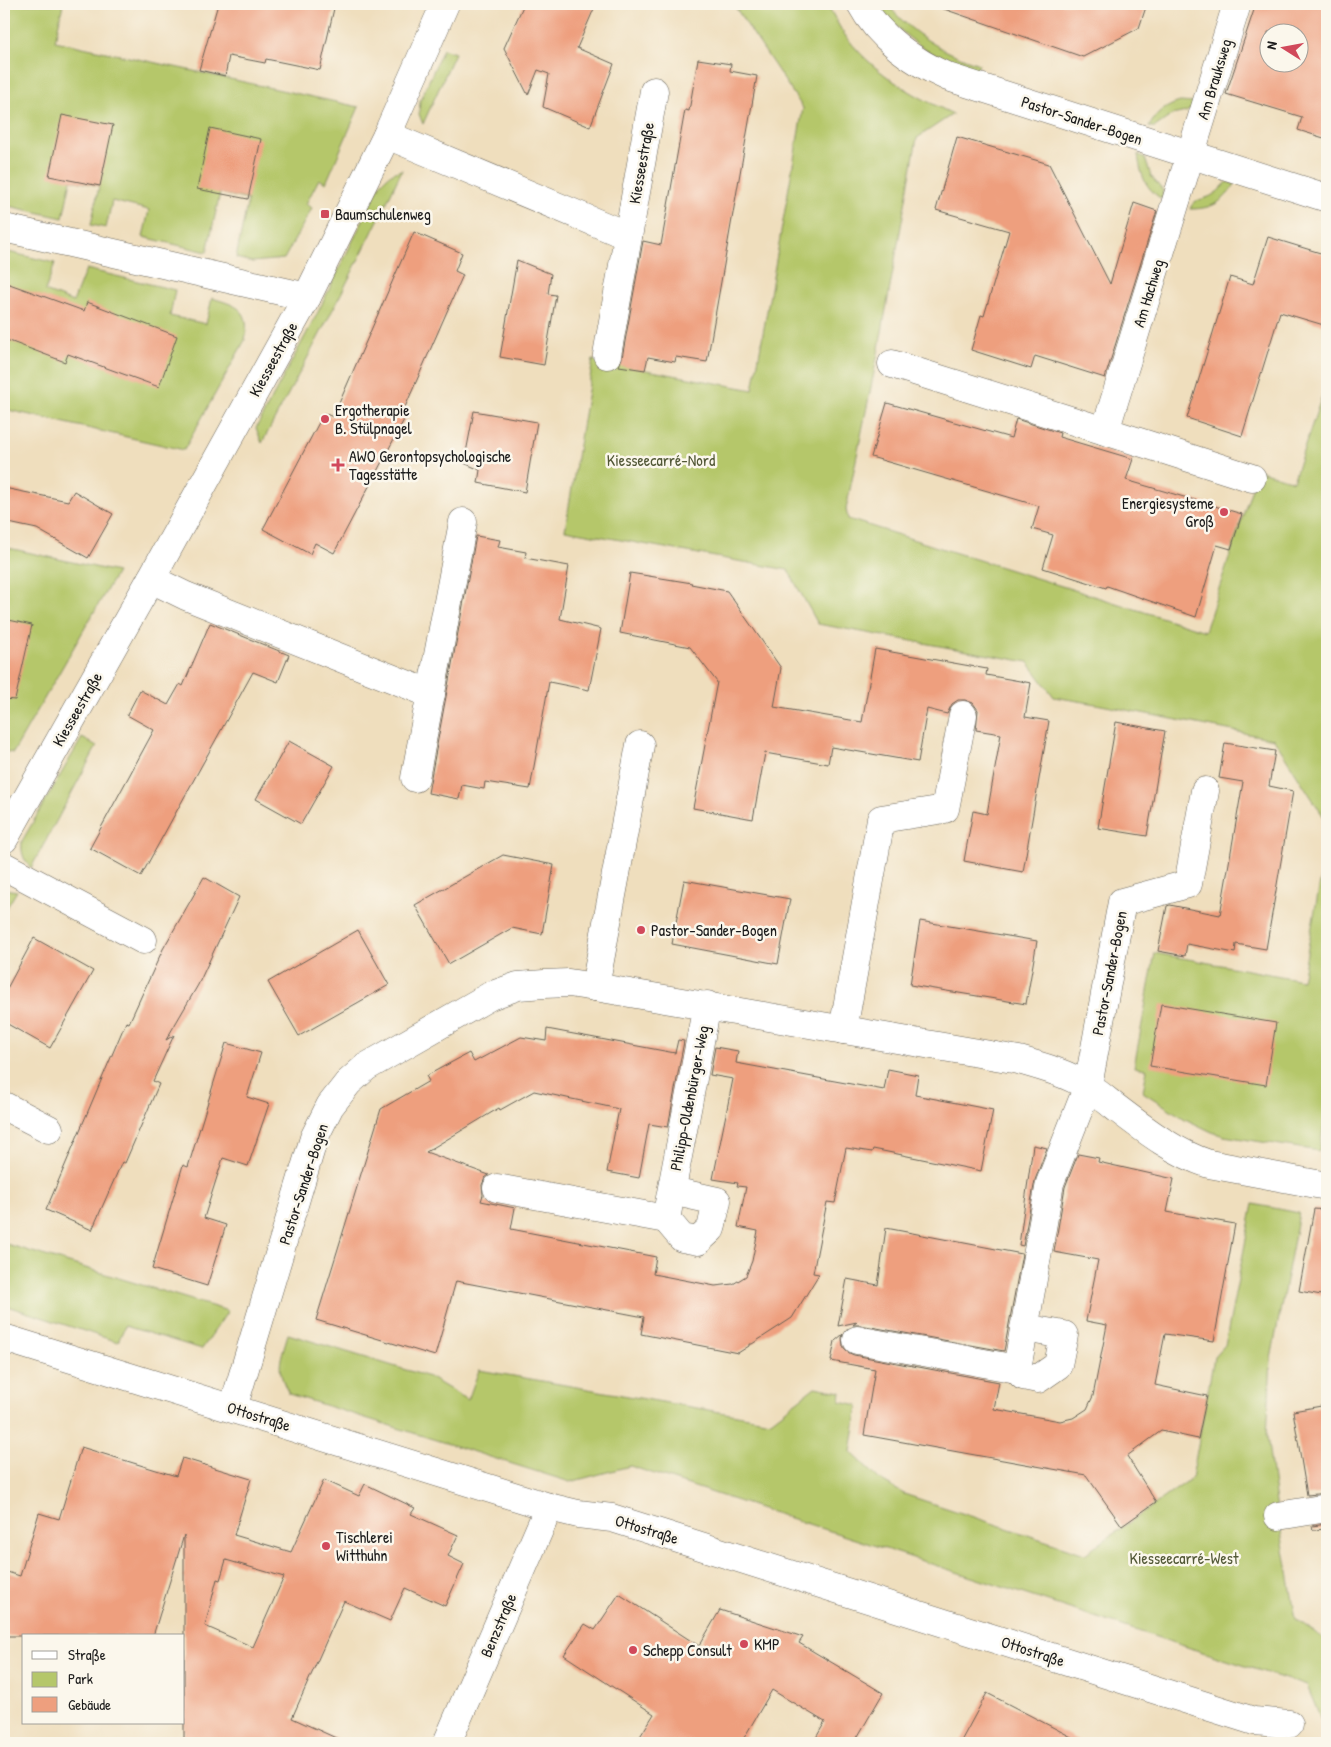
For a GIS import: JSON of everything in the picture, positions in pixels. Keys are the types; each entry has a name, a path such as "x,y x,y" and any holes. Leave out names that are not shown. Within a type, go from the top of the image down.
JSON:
{"street":[{"name":"Kiesseestraße","path":"4,839 307,297 387,134 444,4"},
{"name":"Pastor-Sander-Bogen","path":"861,4 865,12 892,42 927,68 948,77 1327,198"},
{"name":"Am Brauksweg","path":"1191,155 1237,4"},
{"name":"Kiesseestraße","path":"607,355 654,91"},
{"path":"387,134 628,236"},
{"name":"Am Hachweg","path":"1105,431 1191,155"},
{"path":"4,228 307,297"},
{"path":"892,364 1252,478"},
{"path":"415,778 463,522"},
{"path":"151,579 186,596 431,694"},
{"path":"843,1030 881,819 946,809 962,715"},
{"path":"595,987 640,745"},
{"name":"Pastor-Sander-Bogen","path":"1088,1086 1122,902 1188,884 1205,791"},
{"path":"4,866 143,940"},
{"name":"Pastor-Sander-Bogen","path":"233,1408 314,1138 330,1106 348,1082 366,1067 490,996 518,986 569,984 595,987 1019,1060 1052,1069 1088,1086 1148,1132 1176,1150 1195,1159 1209,1164 1327,1186"},
{"name":"Philipp-Oldenbürger-Weg","path":"672,1192 717,1201 711,1229 698,1241 682,1238 666,1220 707,1005"},
{"path":"1017,1369 1050,1183 1088,1086"},
{"path":"4,1106 49,1129"},
{"path":"497,1188 666,1220"},
{"path":"858,1340 1017,1369 1023,1376 1038,1379 1058,1365 1064,1335 1024,1328"},
{"name":"Ottostraße","path":"4,1338 549,1507 578,1514 612,1518 1254,1721 1289,1724"},
{"name":"Benzstraße","path":"447,1743 549,1507"},
{"path":"1278,1516 1327,1508"}],"green space":[{"path":"4,4 63,4 55,41 359,107 326,183 319,179 306,204 312,208 284,259 252,262 236,258 248,200 220,193 207,252 143,237 149,210 112,201 106,228 91,225 99,186 71,180 63,218 4,205"},
{"name":"Kiesseecarré-Nord","path":"733,4 827,4 842,31 878,70 921,98 953,114 917,138 879,348 846,509 848,519 1205,631 1258,470 1293,481 1327,381 1327,822 1274,739 1054,697 1028,662 818,624 788,570 565,530 593,360 753,390 803,108"},
{"path":"877,4 887,4 917,33 940,48 979,64 976,72 933,54 909,38"},
{"path":"443,49 455,53 423,124 419,114 420,101"},
{"path":"1180,102 1194,103 1192,108 1186,112 1172,115 1155,127 1149,127 1162,111"},
{"path":"1138,154 1145,158 1151,176 1163,191 1162,199 1151,190 1144,180"},
{"path":"402,170 351,274 262,443 256,428 317,314 381,183 390,175"},
{"path":"1227,182 1235,184 1222,200 1205,208 1190,209 1194,203 1211,196"},
{"path":"4,251 55,263 45,291 73,302 86,269 175,290 170,316 206,324 212,298 241,310 246,321 245,340 184,450 4,409"},
{"path":"4,547 117,572 13,753 4,751"},
{"path":"82,738 97,746 31,868 23,856 22,841"},
{"path":"1327,845 1327,1108 1319,1151 1224,1136 1212,1132 1185,1119 1143,1092 1147,1069 1134,1067 1155,953 1302,980"},
{"path":"4,889 17,891 4,912"},
{"name":"Kiesseecarré-West","path":"1253,1204 1299,1213 1271,1359 1267,1436 1296,1619 1327,1641 1327,1734 1307,1686 630,1466 570,1482 289,1394 280,1371 281,1358 288,1334 429,1377 468,1400 479,1370 771,1421 815,1387 841,1392 840,1401 858,1405 851,1452 880,1480 904,1494 1085,1554 1192,1478 1214,1357 1225,1345"},
{"path":"6,1244 228,1311 202,1349 125,1326 118,1342 4,1305 4,1245"}],"building":[{"path":"218,4 335,4 320,70 266,59 265,63 229,56 225,76 199,70"},
{"path":"524,4 596,4 577,48 614,64 590,127 543,107 549,74 538,70 528,95 504,48"},
{"path":"942,4 1147,4 1139,28 1083,57 941,8"},
{"path":"1256,4 1327,4 1327,139 1298,130 1302,117 1226,94"},
{"path":"698,59 731,64 730,71 757,76 707,362 676,357 675,362 648,357 645,370 619,366 643,241 661,245 685,110 689,111"},
{"path":"62,115 113,125 100,186 49,176"},
{"path":"210,128 261,139 248,199 197,189"},
{"path":"957,137 1049,164 1110,284 1134,203 1157,211 1105,378 1035,356 1031,369 971,350 981,315 984,316 1009,231 936,210"},
{"path":"414,232 462,253 455,271 463,275 402,414 406,416 334,553 315,543 310,554 263,529 324,413 333,417"},
{"path":"1268,237 1327,255 1327,326 1280,312 1242,436 1187,418 1230,277 1253,284"},
{"path":"517,260 551,274 548,294 556,295 544,365 500,357"},
{"path":"4,282 84,311 87,302 177,336 159,387 68,354 65,362 4,339"},
{"path":"887,403 1011,438 1016,419 1060,433 1059,437 1133,459 1126,480 1242,514 1231,549 1217,545 1196,617 1107,586 1106,588 1043,568 1053,535 1032,529 1039,506 871,457"},
{"path":"474,411 537,422 525,492 478,483 480,470 464,463"},
{"path":"4,488 68,501 74,491 113,514 88,558 37,529 4,522"},
{"path":"476,536 500,540 498,547 526,552 525,558 569,566 560,619 601,629 589,690 549,682 530,789 485,782 484,789 462,785 459,799 428,793"},
{"path":"630,573 727,591 781,668 774,707 862,722 875,649 987,669 986,675 1031,683 1025,717 1049,721 1023,872 964,861 973,811 987,814 1001,734 976,730 978,710 973,703 965,700 958,700 952,704 947,714 927,709 918,762 831,747 828,764 765,753 753,819 693,808 717,682 690,647 620,633"},
{"path":"4,619 32,625 15,700 4,699"},
{"path":"210,623 289,655 278,682 253,672 141,876 90,848 154,730 127,715 140,690 168,705 180,684 183,686"},
{"path":"1116,722 1165,731 1147,836 1098,828"},
{"path":"289,741 334,766 301,824 256,799"},
{"path":"1225,743 1275,751 1269,786 1293,791 1266,949 1236,944 1235,953 1187,944 1185,956 1158,951 1167,906 1220,915 1243,782 1219,778"},
{"path":"503,855 554,865 542,934 512,928 449,964 415,905"},
{"path":"204,877 239,897 198,985 166,1040 174,1035 153,1081 159,1084 125,1163 122,1162 92,1230 46,1210 126,1022 129,1023 163,949"},
{"path":"684,880 790,899 778,964 672,944"},
{"path":"920,921 1037,941 1026,1004 910,985"},
{"path":"358,930 389,985 299,1036 268,982"},
{"path":"34,938 93,971 50,1048 4,1022 4,994"},
{"path":"1161,1004 1276,1023 1266,1085 1150,1066"},
{"path":"547,1029 675,1053 678,1040 684,1041 668,1127 649,1124 639,1178 607,1172 619,1109 534,1091 500,1110 499,1108 426,1152 489,1175 485,1178 482,1185 483,1195 481,1201 515,1208 511,1229 656,1257 653,1274 715,1286 733,1284 746,1276 752,1261 758,1231 738,1227 746,1187 737,1186 738,1183 713,1179 733,1079 710,1075 715,1047 738,1051 736,1063 884,1090 888,1069 918,1075 915,1095 993,1110 981,1171 873,1149 872,1152 846,1148 835,1203 827,1202 813,1273 819,1274 792,1318 752,1344 749,1344 749,1346 738,1353 641,1334 644,1317 456,1281 435,1356 316,1320 381,1109 429,1081 426,1076 469,1053 474,1062 521,1037 546,1041"},
{"path":"226,1043 261,1053 247,1097 269,1104 248,1166 223,1158 204,1218 226,1225 207,1286 152,1269 183,1165 188,1167"},
{"path":"1033,1145 1047,1148 1035,1180 1023,1246 1019,1245"},
{"path":"1078,1154 1099,1158 1098,1162 1174,1179 1167,1212 1235,1224 1214,1341 1165,1334 1155,1385 1207,1396 1198,1439 1161,1431 1127,1456 1156,1502 1122,1526 1086,1475 864,1435 875,1369 831,1361 835,1341 843,1334 843,1346 847,1352 854,1355 999,1382 994,1409 1060,1421 1073,1418 1087,1409 1093,1396 1107,1325 1086,1321 1098,1260 1054,1252 1065,1187"},
{"path":"1314,1209 1327,1210 1327,1296 1299,1291"},
{"path":"886,1228 1022,1254 1004,1351 853,1325 857,1322 838,1326 847,1279 878,1285"},
{"path":"1327,1405 1327,1493 1307,1495 1293,1411"},
{"path":"81,1447 176,1476 182,1458 251,1479 234,1535 291,1552 324,1480 359,1496 365,1484 415,1508 411,1514 458,1535 448,1556 464,1564 445,1606 405,1588 390,1621 344,1601 292,1718 347,1743 184,1743 184,1535 154,1634 22,1634 22,1636 4,1636 4,1571 20,1576 39,1513 59,1519","holes":["226,1560 284,1577 253,1647 205,1626 217,1579 220,1580"]},
{"path":"1327,1524 1327,1529 1313,1530 1312,1526"},
{"path":"619,1594 699,1646 720,1610 803,1637 799,1643 883,1693 854,1743 813,1743 825,1722 772,1690 741,1743 636,1743 654,1714 564,1655 585,1624 595,1630"},
{"path":"987,1693 1083,1743 960,1743"}],"place":[{"name":"Baumschulenweg","path":"325,214"},
{"name":"Ergotherapie B. Stülpnagel","path":"325,419"},
{"name":"AWO Gerontopsychologische Tagesstätte","path":"338,465"},
{"name":"Energiesysteme Groß","path":"1224,512"},
{"name":"Pastor-Sander-Bogen","path":"641,930"},
{"name":"Tischlerei Witthuhn","path":"326,1546"},
{"name":"KMP","path":"744,1644"},
{"name":"Schepp Consult","path":"633,1650"}]}
